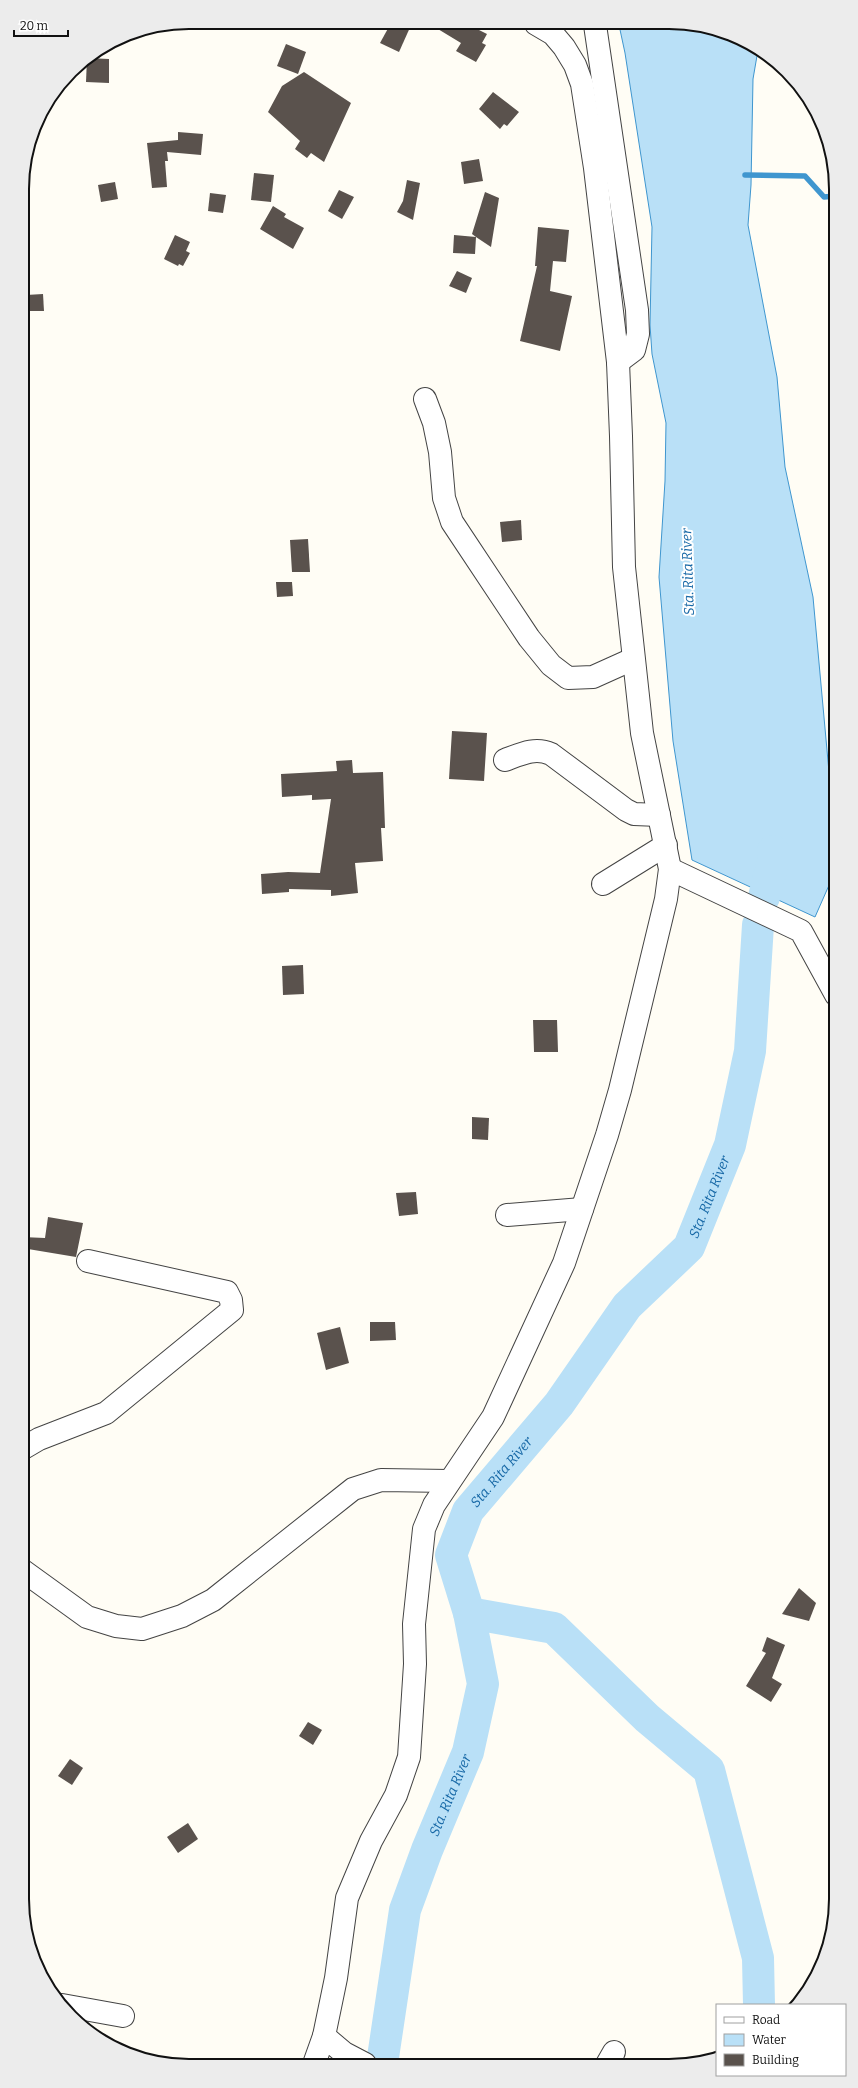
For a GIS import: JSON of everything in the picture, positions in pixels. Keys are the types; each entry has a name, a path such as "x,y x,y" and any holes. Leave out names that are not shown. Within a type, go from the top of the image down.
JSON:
{"street":[{"path":"316,2059 324,2036 336,1978 347,1898 371,1841 396,1795 409,1758 415,1664 414,1624 424,1529 434,1505 493,1417 564,1263 620,1090 666,899 670,869 642,733 633,659 624,567 618,362 595,168 582,84 575,65 564,47 553,34 544,29"},
{"path":"596,29 637,310 638,334 634,350 618,362"},
{"path":"425,399 434,423 440,452 444,498 452,522 534,643 551,665 568,678 593,677 633,659"},
{"path":"505,760 532,750 543,750 551,754 626,810 634,814 659,815"},
{"path":"603,884 666,845"},
{"path":"670,869 801,931 829,982"},
{"path":"507,1215 582,1209"},
{"path":"29,1445 39,1439 106,1412 232,1310 231,1300 227,1292 88,1261"},
{"path":"29,1575 87,1617 116,1626 142,1629 182,1616 212,1600 353,1489 381,1480 449,1481"},
{"path":"71,2007 123,2016"},
{"path":"324,2036 344,2053 355,2059"}],"water":[{"path":"620,29 679,29 720,37 749,50 757,55 753,79 751,185 748,225 777,377 785,467 813,597 829,772 829,885 815,917 692,860 673,741 659,577 665,481 666,423 652,354 650,325 652,227 625,53"}],"building":[{"path":"388,29 409,29 399,52 380,43"},
{"path":"438,29 477,29 487,34 482,43 486,45 476,62 456,51 461,43"},
{"path":"286,44 306,52 298,74 277,66"},
{"path":"97,58 109,59 109,83 86,82 87,67"},
{"path":"304,72 351,103 324,162 311,153 307,158 295,149 300,141 268,112 282,86"},
{"path":"493,92 519,112 507,126 504,124 500,129 479,109"},
{"path":"178,132 203,134 201,155 167,152 168,161 165,161 167,187 152,188 147,143 178,140"},
{"path":"479,159 483,181 464,184 461,162"},
{"path":"254,173 274,175 271,202 251,200"},
{"path":"407,180 420,183 413,220 397,212 403,201"},
{"path":"115,182 118,199 101,202 98,185"},
{"path":"339,190 354,197 342,219 328,211"},
{"path":"485,192 499,198 491,247 472,234"},
{"path":"210,193 226,195 223,213 208,211"},
{"path":"273,206 286,214 284,217 304,228 293,249 260,229"},
{"path":"538,227 569,230 566,262 553,261 550,291 572,296 560,351 520,341 537,266 535,266"},
{"path":"175,235 190,242 186,251 190,253 183,266 179,264 178,266 164,259"},
{"path":"454,235 476,237 475,254 453,253"},
{"path":"457,271 472,278 466,293 449,286"},
{"path":"43,294 44,311 29,311 29,295"},
{"path":"521,520 522,540 502,542 500,522"},
{"path":"308,539 310,572 292,572 290,540"},
{"path":"276,582 292,582 293,596 277,597"},
{"path":"452,731 487,733 484,781 449,779"},
{"path":"352,760 353,773 383,772 385,828 381,828 383,861 355,863 358,893 331,896 331,890 289,889 289,892 262,894 261,874 288,872 320,873 331,799 312,800 312,795 282,797 281,774 337,771 336,761"},
{"path":"303,965 304,994 283,995 282,966"},
{"path":"533,1020 557,1020 558,1052 534,1052"},
{"path":"472,1117 489,1118 488,1140 472,1139"},
{"path":"416,1192 418,1214 399,1216 396,1193"},
{"path":"48,1217 83,1223 76,1257 29,1249 29,1237 45,1238"},
{"path":"370,1322 395,1322 396,1340 370,1341"},
{"path":"340,1327 349,1363 326,1370 317,1333"},
{"path":"799,1588 816,1603 809,1621 782,1614"},
{"path":"767,1637 785,1645 772,1678 782,1684 771,1702 746,1686 766,1653 762,1651"},
{"path":"308,1722 322,1730 313,1745 299,1736"},
{"path":"70,1759 83,1768 72,1785 58,1776"},
{"path":"188,1823 198,1839 178,1853 167,1837"}],"waterway":[{"path":"745,175 805,176 824,197 829,197"},
{"name":"Sta. Rita River","path":"764,897 775,854 773,851"},
{"name":"Sta. Rita River","path":"383,2059 405,1910 427,1850 468,1752 483,1684 469,1613 451,1555 468,1511 559,1404 627,1306 689,1247 730,1145 750,1051 758,925"},
{"path":"469,1613 554,1628 647,1718 709,1770 758,1958 759,2004"}]}
